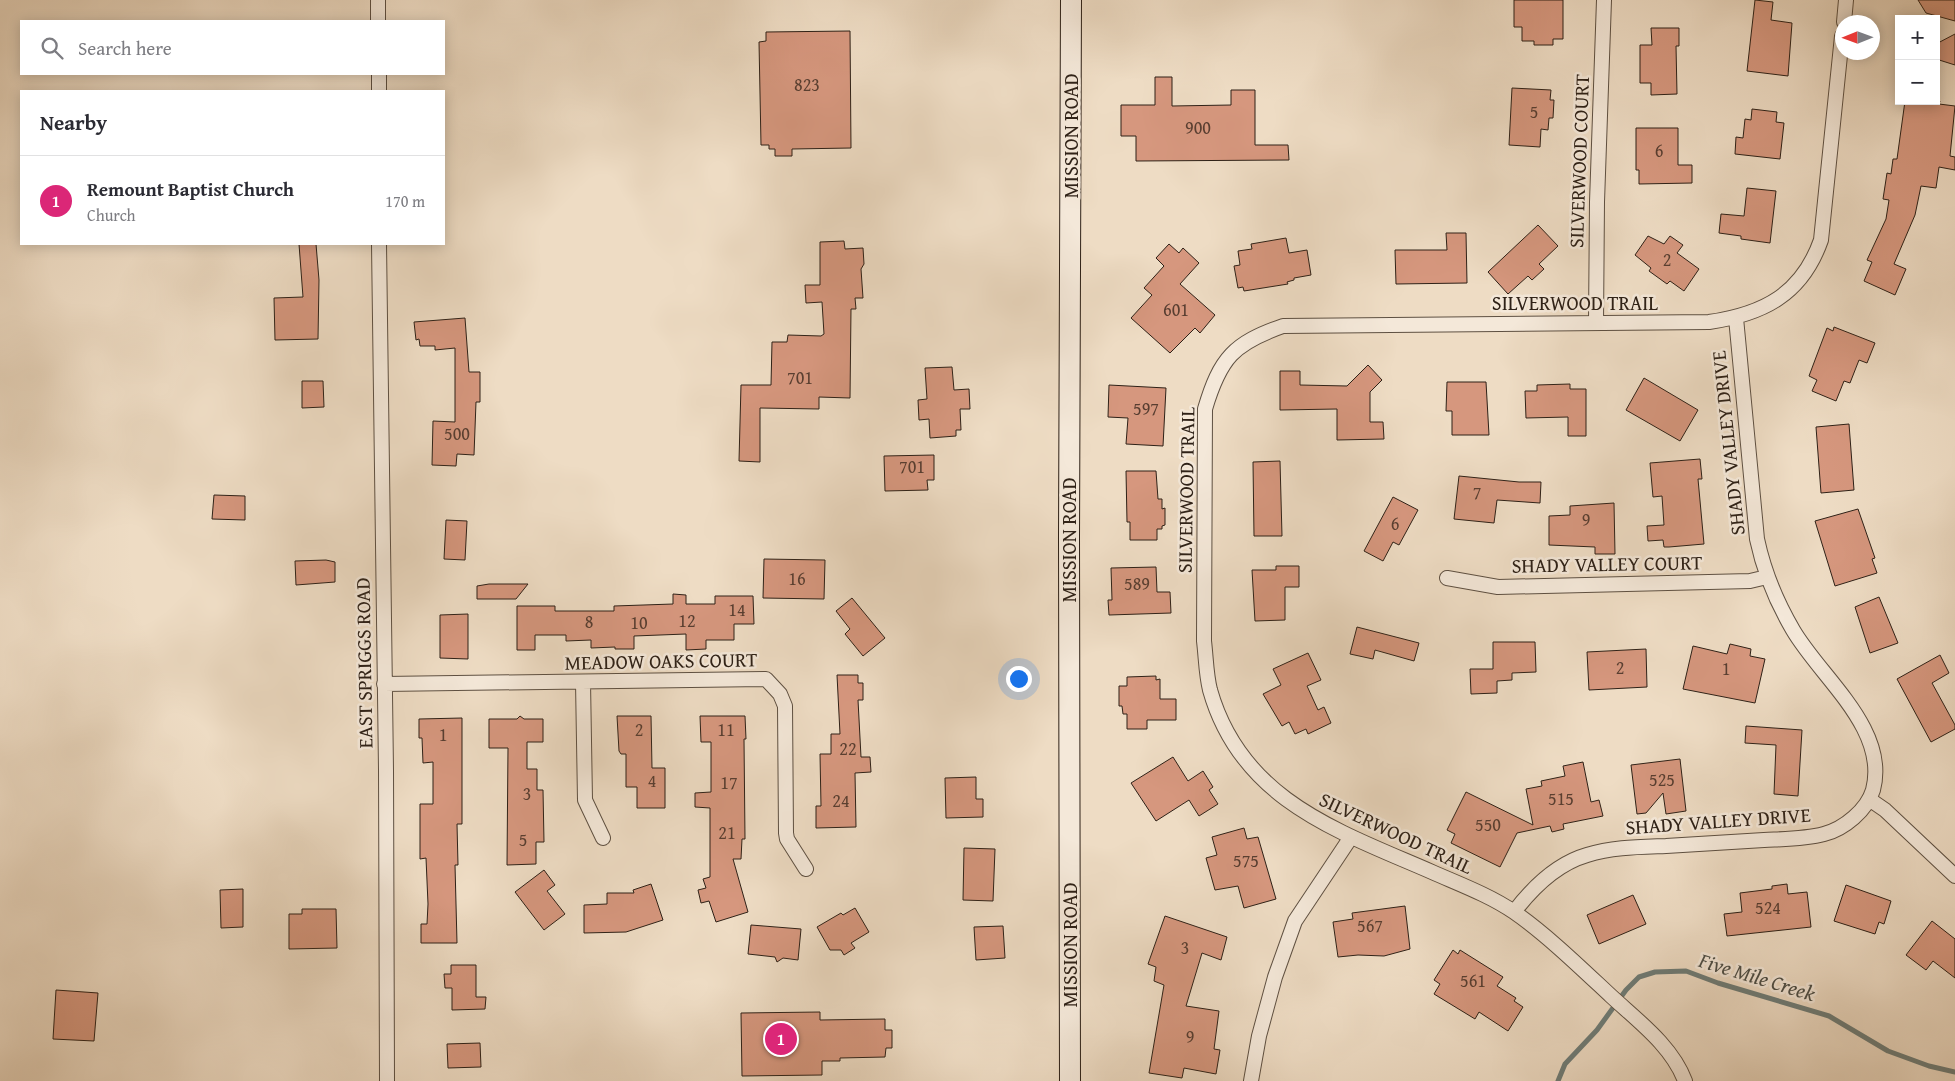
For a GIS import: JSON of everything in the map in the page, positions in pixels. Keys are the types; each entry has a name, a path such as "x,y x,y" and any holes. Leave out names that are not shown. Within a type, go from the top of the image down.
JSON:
{"street":[{"path":"378,0 378,20"},
{"name":"MISSION ROAD","path":"1070,1081 1071,0"},
{"name":"SILVERWOOD COURT","path":"1596,322 1596,202 1604,0"},
{"path":"1845,15 1846,0"},
{"name":"SILVERWOOD TRAIL","path":"1685,1081 1677,1064 1664,1046 1604,990 1514,912 1471,888 1351,837 1292,806 1260,777 1231,737 1210,689 1204,641 1205,409 1213,381 1225,361 1237,348 1257,335 1283,326 1709,322 1736,318 1770,304 1796,284 1816,253 1824,218 1840,60"},
{"path":"379,75 379,90"},
{"name":"EAST SPRIGGS ROAD","path":"379,245 386,1081"},
{"name":"SHADY VALLEY DRIVE","path":"1514,912 1530,891 1547,876 1586,855 1619,848 1792,839 1824,834 1848,822 1869,799 1873,789 1875,760 1869,737 1793,630 1767,578 1757,539 1736,318"},
{"name":"SHADY VALLEY COURT","path":"1447,578 1498,587 1555,587 1750,581 1767,578"},
{"name":"MEADOW OAKS COURT","path":"384,684 766,679 780,694 785,706 787,839 806,869"},
{"path":"583,682 585,800 590,815 603,838"},
{"path":"1869,799 1955,876"},
{"path":"1251,1081 1259,1036 1275,977 1295,921 1351,837"}],"building":[{"path":"1514,0 1563,0 1563,39 1553,39 1553,45 1534,45 1534,41 1522,41 1522,27 1514,27"},
{"path":"1755,0 1773,2 1771,20 1792,23 1788,76 1747,71"},
{"path":"1918,0 1955,0 1955,21 1940,17 1940,15 1926,13"},
{"path":"1651,28 1679,28 1679,46 1676,46 1677,94 1651,95 1651,83 1640,83 1640,45 1652,45"},
{"path":"850,31 851,148 792,149 792,156 775,156 775,149 769,149 769,145 761,145 759,42 766,41 766,32"},
{"path":"1955,34 1955,65 1940,60 1940,42"},
{"path":"1155,77 1172,77 1172,106 1231,105 1231,90 1255,90 1255,145 1288,145 1289,160 1136,161 1136,136 1121,136 1121,105 1155,105"},
{"path":"1512,88 1551,90 1550,100 1554,100 1553,118 1549,118 1548,130 1541,129 1540,147 1509,145"},
{"path":"1940,104 1955,106 1950,156 1955,157 1955,170 1939,167 1936,188 1921,186 1915,215 1894,264 1906,269 1895,295 1864,281 1872,262 1867,260 1886,219 1889,200 1883,199 1887,173 1891,174 1893,159 1897,159 1904,105"},
{"path":"1752,109 1777,112 1776,122 1784,123 1780,159 1735,154 1736,137 1743,138 1745,119 1751,120"},
{"path":"1636,128 1678,128 1678,165 1692,165 1692,183 1639,184 1639,170 1636,170"},
{"path":"1747,188 1776,191 1770,243 1741,239 1741,236 1719,233 1721,214 1744,216"},
{"path":"1538,225 1558,246 1539,264 1544,269 1532,280 1528,276 1508,294 1488,272"},
{"path":"1446,233 1466,233 1467,283 1396,284 1395,250 1447,250"},
{"path":"1648,236 1664,244 1670,236 1683,245 1677,253 1699,269 1684,291 1670,281 1667,284 1649,271 1651,268 1635,255"},
{"path":"1286,238 1289,253 1307,250 1311,275 1294,278 1294,280 1287,282 1288,284 1244,291 1243,287 1238,288 1234,266 1240,265 1238,251 1252,249 1251,244"},
{"path":"844,241 845,249 863,248 864,264 861,269 863,298 855,298 856,309 851,309 850,398 819,397 819,409 760,408 760,462 739,461 741,385 771,385 772,342 787,342 788,335 821,336 824,334 822,302 806,303 805,285 820,285 820,242"},
{"path":"1169,244 1179,253 1183,248 1199,263 1180,284 1215,315 1200,333 1195,328 1170,353 1131,318 1152,295 1144,288 1164,266 1156,258"},
{"path":"299,245 316,245 319,280 318,339 275,340 274,298 303,297"},
{"path":"465,318 469,372 480,372 480,402 476,402 474,455 457,454 456,466 432,465 433,421 455,422 455,348 435,350 435,346 420,346 419,339 416,340 414,322"},
{"path":"1834,327 1875,343 1867,363 1859,360 1850,383 1844,381 1836,401 1812,391 1817,380 1809,376 1827,328 1833,331"},
{"path":"1368,365 1382,380 1370,392 1370,422 1383,422 1384,439 1337,440 1337,409 1280,410 1280,371 1300,371 1300,385 1347,386"},
{"path":"952,367 954,390 969,389 970,409 960,409 961,430 956,430 956,436 930,438 929,419 919,420 918,400 927,399 925,368"},
{"path":"1644,378 1698,410 1680,441 1626,410"},
{"path":"302,381 323,381 324,407 302,408"},
{"path":"1447,382 1486,382 1489,435 1452,435 1452,411 1446,411"},
{"path":"1570,384 1570,389 1586,389 1586,436 1568,436 1568,417 1526,418 1525,391 1537,391 1537,385"},
{"path":"1109,385 1166,388 1163,446 1126,444 1128,418 1108,417"},
{"path":"1849,424 1854,490 1821,493 1816,427"},
{"path":"934,455 934,480 927,480 928,490 885,491 884,456"},
{"path":"1700,459 1702,479 1698,479 1704,544 1664,547 1663,540 1648,541 1647,526 1664,525 1662,496 1653,497 1650,463"},
{"path":"1280,461 1282,536 1254,536 1253,462"},
{"path":"1126,471 1156,471 1158,499 1162,499 1162,509 1165,508 1165,525 1162,526 1162,529 1157,529 1157,540 1130,540 1130,522 1127,522"},
{"path":"1459,476 1519,482 1541,482 1540,503 1497,500 1494,523 1454,519"},
{"path":"214,495 245,496 245,520 212,519"},
{"path":"1393,497 1418,510 1399,545 1393,542 1383,561 1364,551"},
{"path":"1614,503 1615,554 1595,554 1595,547 1549,545 1549,516 1570,515 1570,506"},
{"path":"1858,509 1875,558 1872,559 1877,573 1835,586 1815,521"},
{"path":"446,520 467,521 465,560 444,559"},
{"path":"764,559 825,560 824,599 763,598"},
{"path":"326,560 335,562 335,582 296,585 295,561"},
{"path":"1276,566 1299,566 1299,587 1285,587 1285,620 1255,621 1252,570 1276,570"},
{"path":"1156,567 1157,592 1170,592 1171,613 1109,615 1108,600 1112,600 1111,568"},
{"path":"489,584 528,584 516,599 477,599 477,586"},
{"path":"673,594 686,595 686,604 715,604 715,596 753,596 754,624 734,624 734,640 706,640 706,649 686,650 686,634 634,636 634,649 615,649 615,647 591,648 591,640 566,641 566,635 535,635 535,650 517,650 517,606 555,606 555,611 614,611 614,606 673,604"},
{"path":"1879,597 1898,643 1870,653 1855,607"},
{"path":"852,598 885,638 863,656 845,634 850,629 836,611"},
{"path":"468,614 468,659 440,658 440,615"},
{"path":"1357,627 1419,643 1414,661 1375,650 1373,659 1350,654"},
{"path":"1493,642 1535,642 1536,672 1512,673 1512,680 1497,681 1497,693 1471,694 1470,669 1493,669"},
{"path":"1730,644 1751,649 1750,656 1765,659 1755,703 1683,689 1693,646 1727,654"},
{"path":"1646,649 1647,687 1589,690 1587,652"},
{"path":"1308,653 1321,680 1307,686 1318,710 1324,707 1331,723 1308,734 1306,729 1295,734 1289,722 1282,726 1263,694 1281,685 1273,669"},
{"path":"1940,655 1949,673 1932,683 1955,725 1955,729 1931,742 1897,679"},
{"path":"837,675 858,675 858,683 863,683 863,700 858,700 861,757 870,757 871,772 855,773 856,827 816,828 816,806 821,806 820,754 831,754 831,734 840,734"},
{"path":"1156,676 1156,680 1160,679 1160,699 1176,699 1176,720 1147,720 1147,729 1127,729 1127,714 1123,714 1122,706 1119,706 1119,686 1127,686 1127,677"},
{"path":"520,716 524,719 543,719 543,742 527,742 527,769 537,769 537,790 543,790 544,842 536,842 536,864 507,865 508,748 489,748 489,719 517,719"},
{"path":"617,716 651,716 652,768 665,768 665,808 637,808 637,787 626,787 626,754 621,754 619,751"},
{"path":"700,716 745,716 745,839 742,839 741,859 733,859 748,912 716,922 709,901 701,903 698,890 706,888 703,879 710,877 710,808 695,807 695,793 711,792 711,742 701,742"},
{"path":"462,718 462,824 457,824 458,865 455,865 457,943 421,943 421,924 427,924 428,904 426,858 420,859 420,804 433,804 433,762 423,763 422,738 419,738 419,719"},
{"path":"1746,726 1802,730 1798,796 1774,794 1776,745 1745,743"},
{"path":"1173,757 1188,781 1203,771 1213,787 1209,790 1218,804 1199,816 1189,800 1156,821 1131,783"},
{"path":"1680,759 1686,811 1666,814 1663,793 1646,813 1637,814 1631,765"},
{"path":"1583,762 1591,802 1599,800 1603,816 1563,824 1564,829 1552,832 1550,826 1517,833 1500,867 1451,843 1455,834 1447,830 1466,792 1533,825 1526,789 1542,786 1541,781 1565,776 1563,766"},
{"path":"976,777 976,799 983,799 983,817 946,818 945,778"},
{"path":"1244,828 1247,839 1258,837 1276,899 1244,908 1238,886 1215,890 1206,858 1217,855 1212,837"},
{"path":"964,848 995,849 993,901 963,900"},
{"path":"544,870 555,885 547,891 565,914 544,930 515,892"},
{"path":"651,884 663,920 626,932 584,933 584,905 607,904 607,893 634,893 633,890"},
{"path":"1787,884 1788,894 1807,892 1811,927 1727,936 1724,914 1742,912 1740,893 1772,889 1772,886"},
{"path":"1846,885 1891,901 1884,924 1879,922 1875,934 1834,921"},
{"path":"243,889 243,927 221,928 220,890"},
{"path":"1633,895 1646,924 1599,944 1587,915"},
{"path":"1405,906 1410,949 1384,956 1358,955 1338,957 1333,922 1353,919 1352,913"},
{"path":"855,908 869,932 851,943 855,948 844,955 841,950 830,950 817,927 841,913 843,915"},
{"path":"302,909 336,909 337,948 289,949 289,914 302,914"},
{"path":"1165,916 1227,937 1221,960 1202,953 1186,1006 1219,1011 1214,1049 1220,1050 1216,1074 1184,1068 1182,1078 1149,1073 1164,985 1154,981 1156,967 1148,964"},
{"path":"1932,921 1955,939 1955,978 1933,961 1926,970 1906,955"},
{"path":"751,925 801,929 798,960 783,958 777,962 775,957 748,954"},
{"path":"1003,926 1005,958 976,960 974,927"},
{"path":"1453,950 1458,954 1460,950 1503,977 1497,986 1516,998 1514,1001 1523,1007 1508,1031 1479,1012 1475,1019 1434,994 1440,984 1434,980"},
{"path":"451,965 476,965 476,997 486,997 485,1009 452,1010 452,988 445,988 444,974 451,974"},
{"path":"56,990 98,993 94,1041 53,1039"},
{"path":"820,1012 820,1020 885,1019 885,1030 892,1030 892,1048 886,1048 885,1057 840,1058 840,1061 822,1061 822,1075 742,1076 741,1013"},
{"path":"480,1043 481,1067 448,1068 447,1044"}],"waterway":[{"name":"Five Mile Creek","path":"1558,1081 1565,1064 1597,1030 1626,990 1639,977 1655,972 1686,971 1718,983 1829,1016 1888,1051 1929,1066 1955,1072"}],"place":[{"name":"Remount Baptist Church","path":"781,1039"}]}
